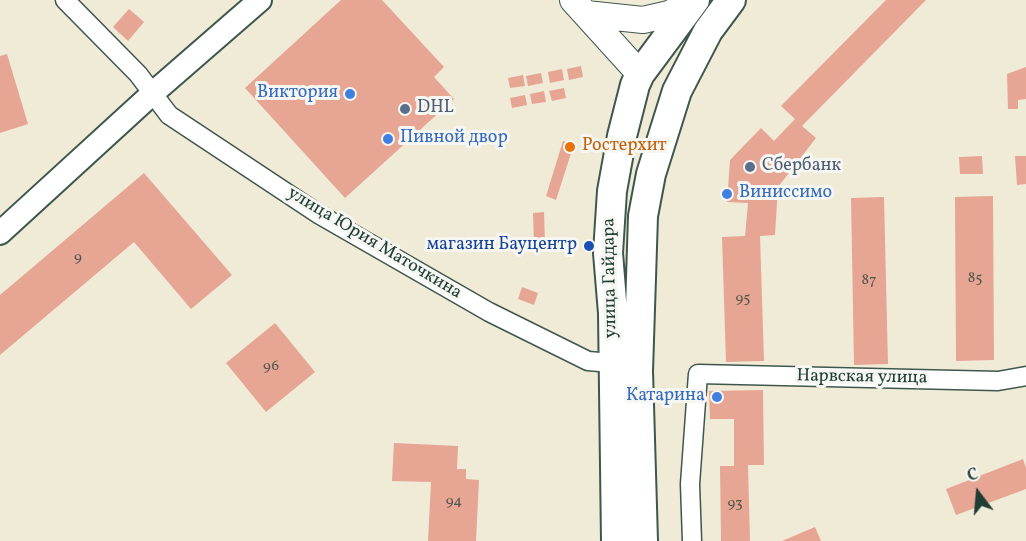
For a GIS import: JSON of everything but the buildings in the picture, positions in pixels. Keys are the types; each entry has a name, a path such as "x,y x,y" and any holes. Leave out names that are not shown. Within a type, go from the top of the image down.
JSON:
{"main road":[{"name":"улица Гайдара","path":"643,541 638,371 643,216 651,174 677,91 708,31 731,0"},
{"name":"улица Гайдара","path":"616,541 609,222 622,136 631,97 640,74 695,1"},
{"path":"580,7 643,20 669,14 695,1"},
{"path":"580,7 640,74 677,91"}],"street":[{"name":"улица Юрия Маточкина","path":"65,0 153,93 169,115 320,215 489,312 588,362 612,363"},
{"path":"0,233 153,93 260,0"},
{"name":"Нарвская улица","path":"693,541 690,484 698,374 998,381 1026,376"}],"place":[{"name":"Виктория","path":"350,94"},
{"name":"DHL","path":"405,109"},
{"name":"Пивной двор","path":"388,139"},
{"name":"Ростерхит","path":"570,147"},
{"name":"Сбербанк","path":"750,167"},
{"name":"Виниссимо","path":"727,194"},
{"name":"магазин Бауцентр","path":"589,246"},
{"name":"Катарина","path":"717,397"}]}
